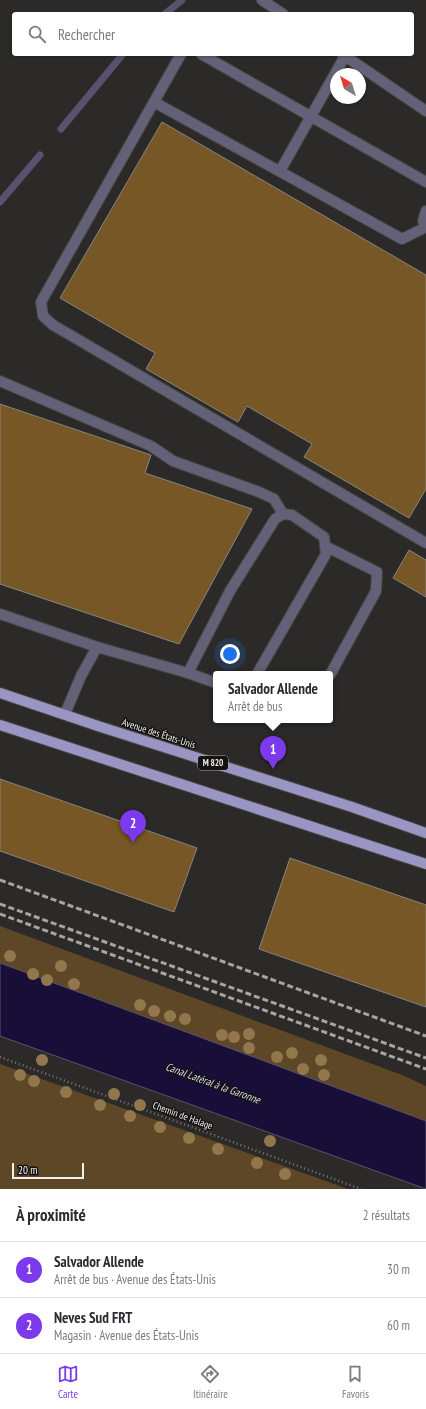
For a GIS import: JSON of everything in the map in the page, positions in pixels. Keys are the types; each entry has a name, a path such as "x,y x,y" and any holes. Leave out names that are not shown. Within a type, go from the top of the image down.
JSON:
{"main road":[{"name":"Avenue des États-Unis","path":"0,693 260,779 352,807 426,833"},
{"path":"0,724 426,864"}],"lane":[{"path":"262,0 280,12"},
{"path":"180,56 42,302 43,316 53,324 425,539"},
{"path":"205,56 426,182"},
{"path":"280,171 343,56"},
{"path":"345,56 426,111"},
{"path":"154,102 402,239 426,227 423,221 426,211"},
{"path":"0,381 151,446 173,461 259,492 274,499 282,514"},
{"path":"188,673 230,591 275,519 282,514 292,515 324,537 326,554 259,671"},
{"path":"325,546 377,572 376,591 332,671"},
{"path":"0,614 97,648 188,673 213,683"},
{"path":"65,714 81,676 97,648"}],"path":[{"name":"Chemin de Halage","path":"0,1057 360,1189"}],"shaded area":[{"path":"0,926 402,1075 426,1086 426,1121 0,963"},
{"path":"0,1064 348,1189 0,1189"}],"water":[{"name":"Canal Latéral à la Garonne","path":"0,963 426,1121 426,1189 0,1036"}],"building":[{"path":"162,122 426,275 426,489 409,518 304,457 312,444 247,406 238,422 146,369 155,353 60,298"},
{"path":"0,404 151,455 145,473 252,509 179,644 0,584"},
{"path":"409,550 426,560 426,597 393,578"},
{"path":"0,779 197,848 174,912 0,851"},
{"path":"290,858 426,905 426,1007 259,949"}],"waterway":[{"path":"167,12 182,0"},
{"path":"61,129 121,56"},
{"path":"0,202 40,155"}],"railway":[{"path":"0,880 426,1036"},
{"path":"0,904 426,1058"},
{"path":"0,914 426,1069"}],"place":[{"name":"Salvador Allende","path":"273,769"},
{"name":"Neves Sud FRT","path":"133,843"}]}
